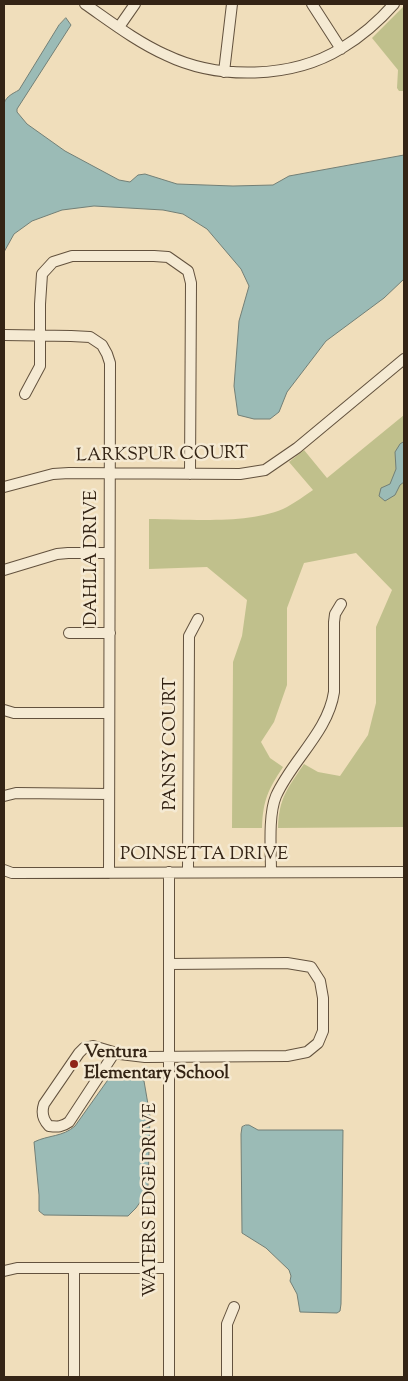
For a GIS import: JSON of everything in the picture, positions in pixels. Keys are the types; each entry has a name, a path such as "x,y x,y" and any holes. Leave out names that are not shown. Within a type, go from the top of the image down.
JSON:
{"street":[{"path":"85,4 167,56 196,66 224,72 256,73 279,70 319,59 341,48 375,24 394,4"},
{"path":"119,27 135,4"},
{"path":"224,72 232,4"},
{"path":"312,4 341,48"},
{"path":"25,394 40,366 42,274 53,262 72,256 168,257 188,271 191,283 190,474"},
{"name":"DAHLIA DRIVE","path":"4,335 90,337 102,345 110,363 109,873"},
{"name":"LARKSPUR COURT","path":"4,487 53,474 240,474 265,470 297,448 404,359"},
{"path":"4,570 57,554 109,553"},
{"path":"271,872 272,811 276,797 285,780 324,723 332,701 334,692 334,622 335,614 341,604"},
{"name":"PANSY COURT","path":"188,872 189,636 198,619"},
{"path":"69,633 110,633"},
{"path":"4,710 14,714 109,713"},
{"path":"4,796 16,793 109,794"},
{"name":"POINSETTA DRIVE","path":"4,870 12,873 404,872"},
{"name":"WATERS EDGE DRIVE","path":"169,872 169,1377"},
{"path":"114,1052 69,1122 64,1126 50,1126 43,1118 42,1108 79,1053 88,1046 114,1052 159,1058 168,1056 287,1056 307,1052 318,1043 323,1031 324,998 320,981 311,967 287,963 168,964"},
{"path":"4,1271 17,1268 168,1268"},
{"path":"74,1268 74,1377"},
{"path":"227,1377 227,1324 234,1306"}],"green space":[{"path":"404,6 404,91 399,91 397,88 398,70 372,38"},
{"path":"404,415 404,827 278,828 282,800 304,764 318,772 340,776 368,735 376,703 376,627 392,590 356,553 304,563 287,608 287,685 274,722 261,742 270,758 283,767 267,796 262,828 232,828 233,662 242,636 247,600 207,567 149,569 149,519 220,520 273,513 287,507 313,490 289,462 304,450 327,478"}],"water":[{"path":"66,18 71,25 17,109 17,112 27,124 65,151 119,180 130,182 138,175 145,174 177,184 273,185 289,176 404,155 404,279 384,298 326,341 287,392 279,412 270,419 254,419 238,415 234,386 239,321 249,286 241,269 207,229 183,214 163,210 94,206 62,210 32,221 14,234 4,252 4,103 8,97 19,90 59,25"},
{"path":"404,442 404,482 400,485 395,495 385,501 379,496 381,488 390,484 396,469 395,452 400,444"},
{"path":"117,1075 139,1078 144,1081 150,1116 148,1186 143,1198 128,1216 44,1215 39,1211 34,1142 66,1132 75,1126 110,1077"},
{"path":"246,1125 258,1130 343,1130 341,1304 340,1311 337,1313 300,1312 297,1294 290,1281 289,1270 266,1248 242,1233 241,1134 242,1127"}],"place":[{"name":"Ventura Elementary School","path":"74,1064"}]}
